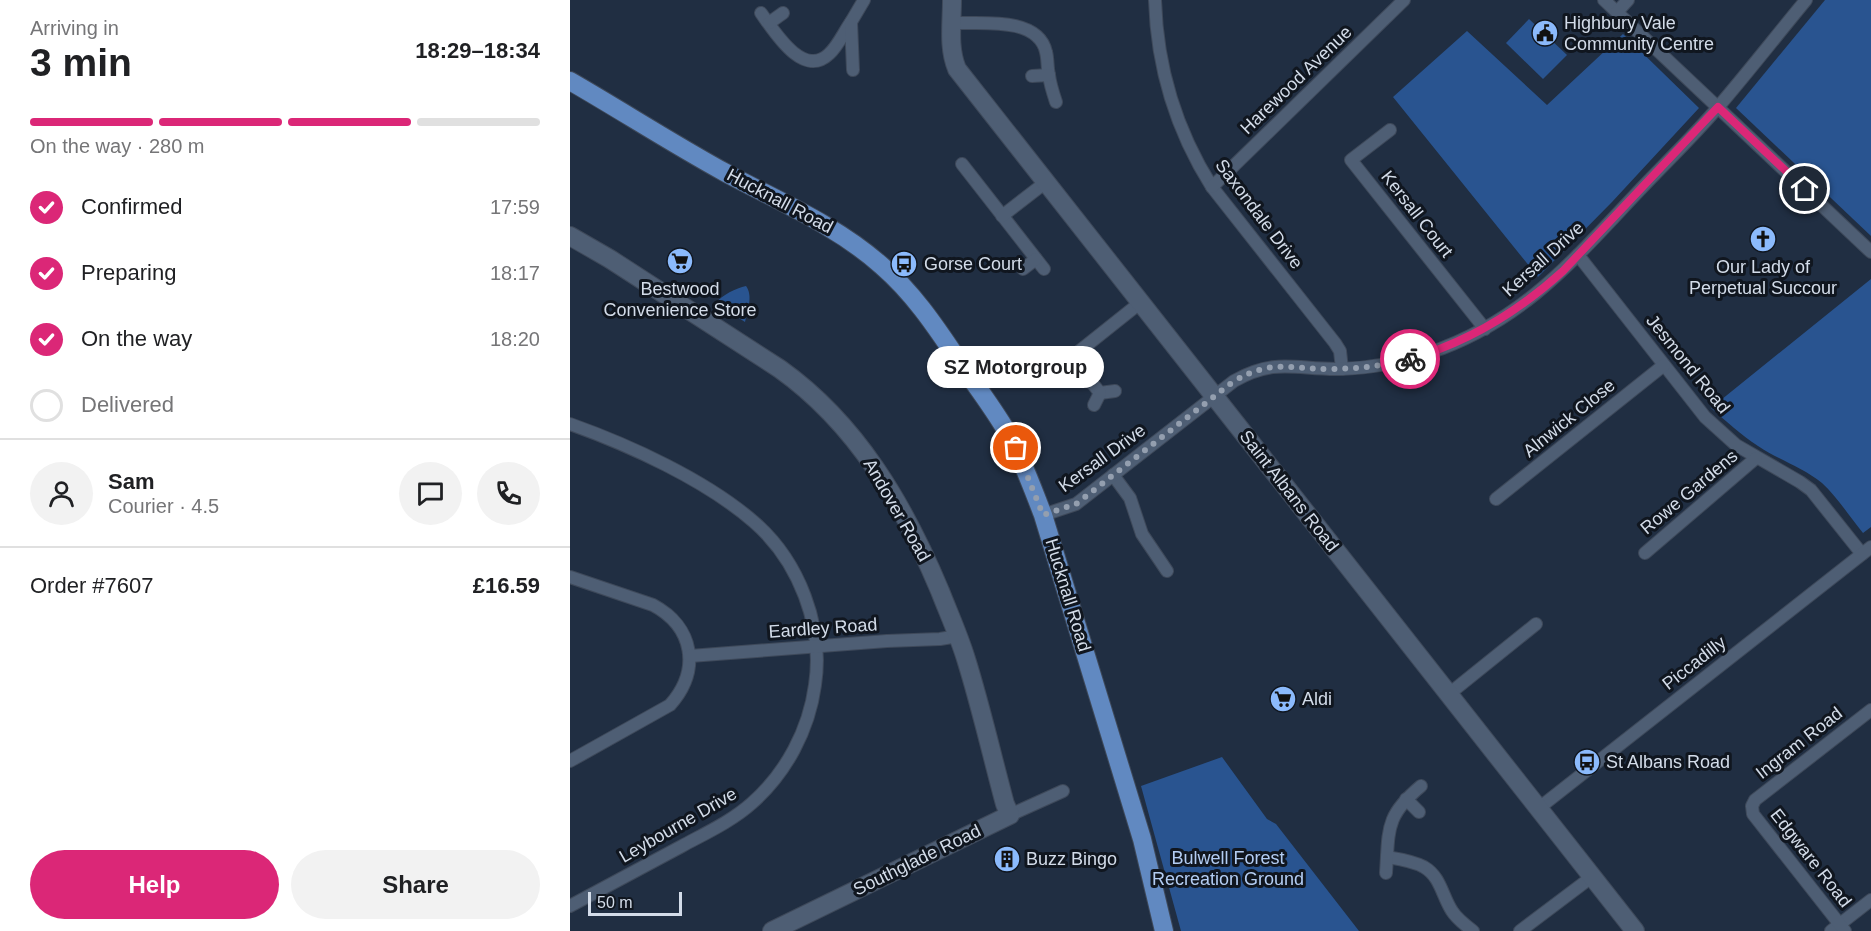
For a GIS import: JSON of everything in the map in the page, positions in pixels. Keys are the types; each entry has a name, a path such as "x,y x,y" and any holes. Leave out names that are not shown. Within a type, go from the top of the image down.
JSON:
{"main road":[{"name":"Hucknall Road","path":"570,81 723,171 826,225 881,265 914,298 943,337 1006,430 1029,477 1043,515 1142,839 1164,931"}],"street":[{"path":"783,13 765,18 788,49 805,60 813,61 829,54 864,0"},
{"path":"952,0 952,23 1015,25 1030,30 1041,40 1046,50 1056,102"},
{"name":"Saxondale Drive","path":"1155,0 1163,69 1170,98 1190,148 1212,187 1335,343 1340,351 1342,369"},
{"name":"Harewood Avenue","path":"1212,187 1404,0"},
{"path":"1604,0 1871,252"},
{"path":"1617,12 1628,0"},
{"name":"Kersall Drive","path":"1043,515 1076,504 1245,375 1269,367 1342,369 1370,367 1426,354 1459,342 1519,308 1578,255 1718,107 1806,0"},
{"path":"851,22 853,70"},
{"name":"Saint Albans Road","path":"952,23 951,48 957,69 1635,931"},
{"path":"1032,76 1049,75"},
{"name":"Kersall Court","path":"1389,130 1351,160 1485,329"},
{"path":"962,164 1040,264 1023,269"},
{"path":"1002,216 1046,182"},
{"name":"Andover Road","path":"570,236 610,259 780,369 803,386 858,443 898,503 929,565 967,661 1005,804 1010,815"},
{"name":"Jesmond Road","path":"1578,255 1705,417 1736,445 1811,489 1867,550"},
{"path":"1100,393 1072,357 1141,302"},
{"name":"Alnwick Close","path":"1496,499 1664,365"},
{"path":"1100,393 1115,391"},
{"path":"1094,405 1100,393"},
{"name":"Leybourne Drive","path":"570,424 594,432 667,466 725,500 755,522 779,549 798,579 811,612 817,676 804,729 791,756 752,803 728,821 570,906"},
{"name":"Rowe Gardens","path":"1645,553 1756,458"},
{"path":"1113,475 1130,498 1142,534 1167,571"},
{"name":"Piccadilly","path":"1539,808 1867,550"},
{"path":"570,577 662,610 683,633 690,657 686,684 670,705 570,761"},
{"path":"1449,694 1536,624"},
{"name":"Eardley Road","path":"690,657 958,636"},
{"name":"Ingram Road","path":"1752,806 1755,800 1871,710"},
{"path":"1386,873 1390,825 1398,808 1421,786"},
{"name":"Southglade Road","path":"772,931 1063,791"},
{"path":"1407,799 1419,812"},
{"name":"Edgware Road","path":"1752,806 1753,814 1839,929"},
{"path":"1387,857 1424,867 1434,876 1443,890 1451,910 1461,923 1473,931"},
{"path":"1520,931 1593,876"},
{"path":"1839,929 1871,900"}],"green space":[{"path":"1825,0 1871,0 1871,236 1736,108"},
{"path":"1529,19 1567,55 1543,79 1506,43"},
{"path":"1467,31 1547,105 1623,34 1699,108 1612,202 1538,277 1393,97"},
{"path":"1871,279 1871,527 1863,533 1822,483 1807,472 1758,446 1711,408"},
{"path":"746,286 750,298 745,322 731,313 733,310 728,307 725,309 716,303 730,292"},
{"name":"Bulwell Forest Recreation Ground","path":"1222,757 1267,819 1276,824 1359,931 1181,931 1141,786"}],"way so far":[{"path":"1016,448 1043,515 1076,504 1234,381 1245,375 1277,366 1342,369 1370,367 1410,359"}],"place":[{"name":"Highbury Vale Community Centre","path":"1545,33"},
{"name":"Our Lady of Perpetual Succour","path":"1763,239"},
{"name":"Bestwood Convenience Store","path":"680,261"},
{"name":"Gorse Court","path":"904,264"},
{"name":"SZ Motorgroup","path":"1016,448"},
{"name":"Aldi","path":"1283,699"},
{"name":"St Albans Road","path":"1587,762"},
{"name":"Buzz Bingo","path":"1007,859"}],"route":[{"path":"1410,359 1459,342 1485,329 1519,308 1542,290 1563,271 1718,107 1805,189"}]}
